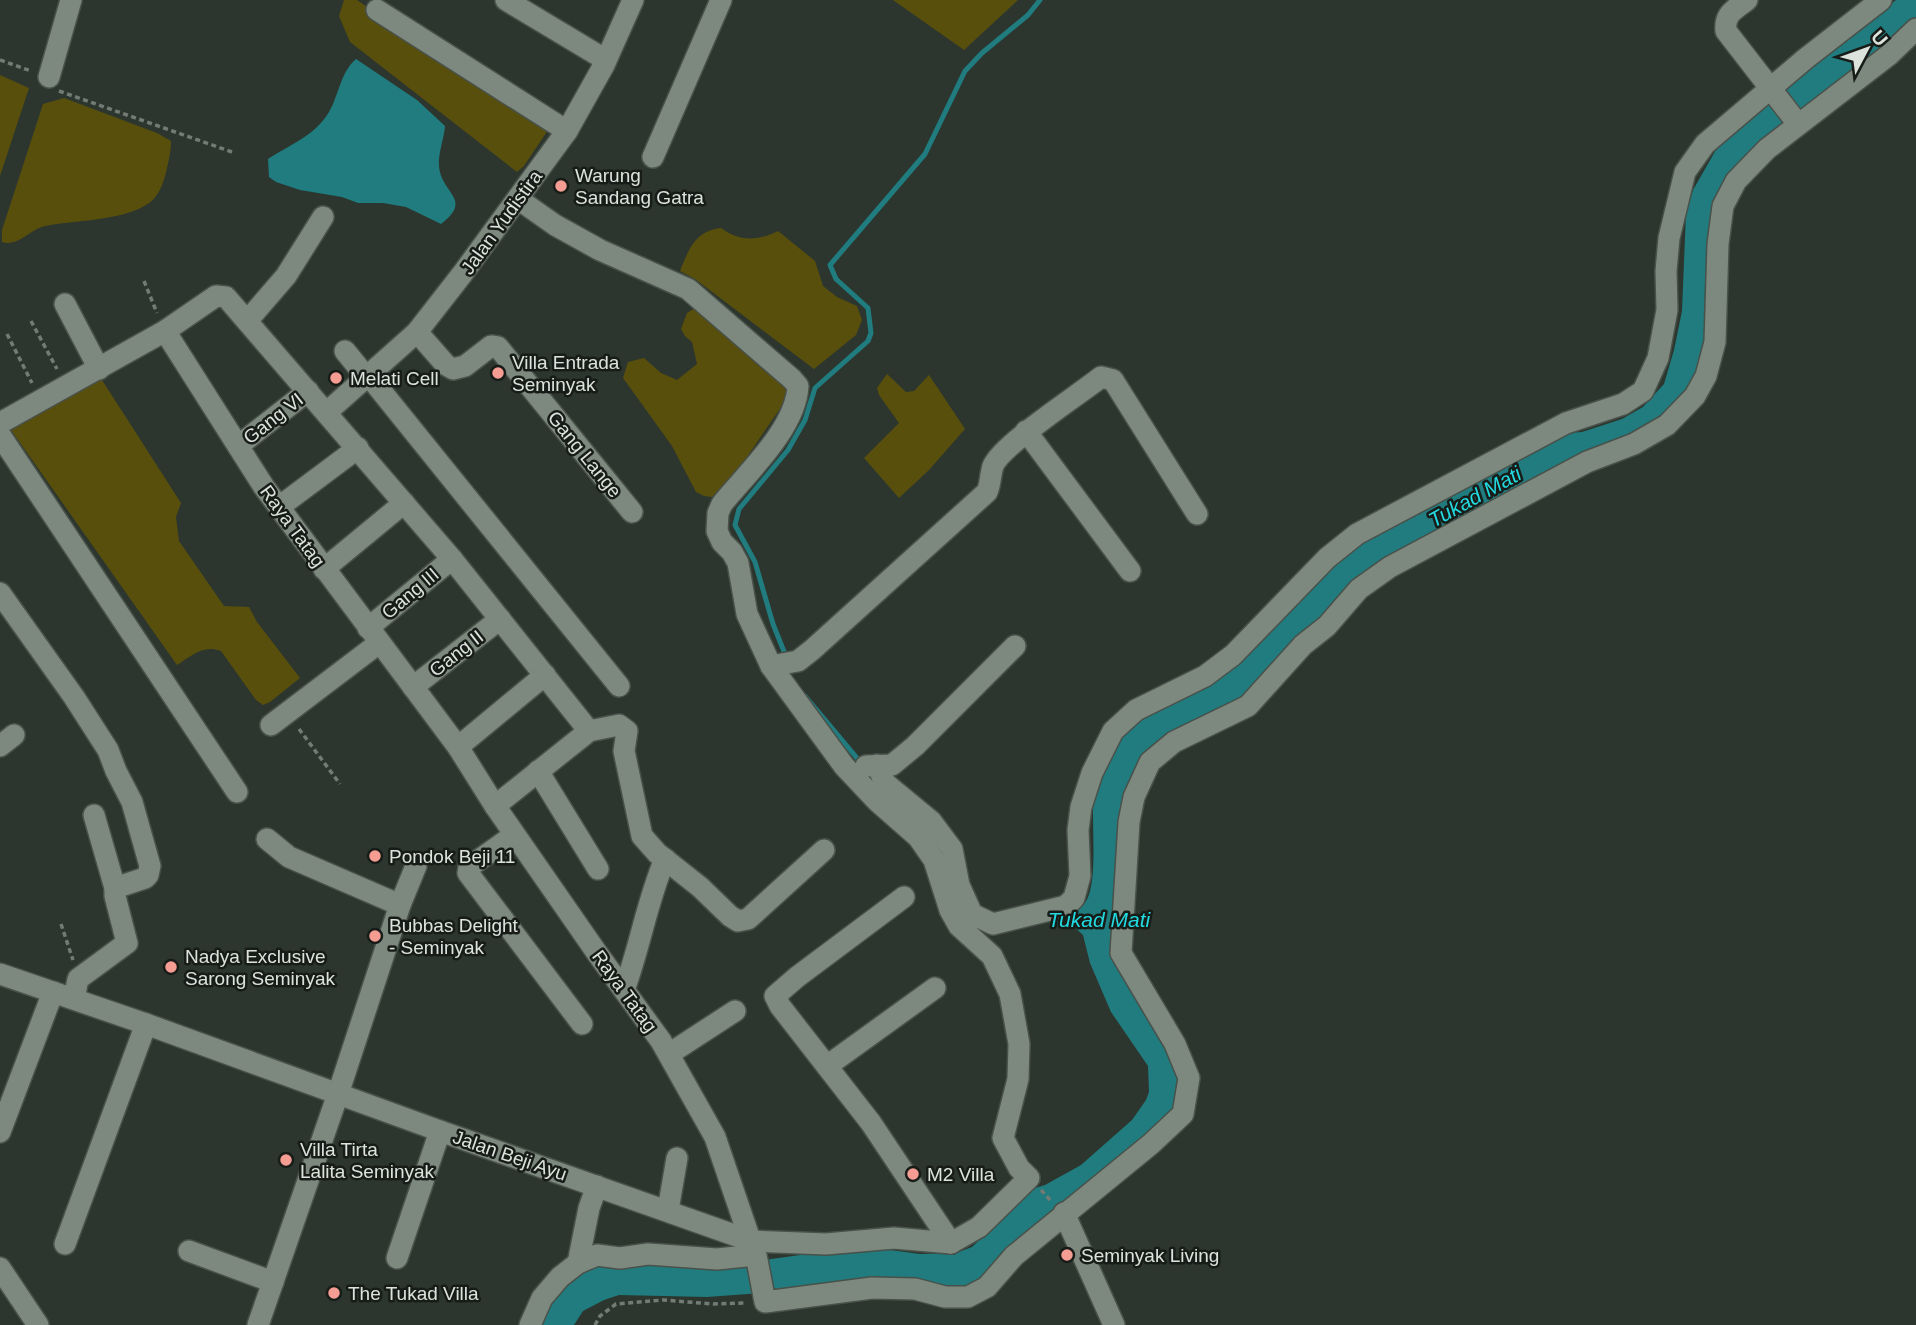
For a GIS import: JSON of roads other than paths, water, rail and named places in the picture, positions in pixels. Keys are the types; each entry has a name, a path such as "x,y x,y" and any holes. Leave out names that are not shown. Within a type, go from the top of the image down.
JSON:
{"street":[{"path":"49,77 71,0"},
{"path":"506,0 606,60"},
{"name":"Jalan Yudistira","path":"327,412 417,332 518,199 568,131 606,60 633,0"},
{"path":"653,157 721,0"},
{"path":"1747,0 1729,13 1725,22 1726,32 1797,123"},
{"path":"862,766 931,821 952,849 959,885 972,914 993,925 1066,906 1074,898 1080,876 1078,830 1081,807 1092,773 1113,731 1136,710 1205,676 1233,655 1327,558 1357,534 1566,424 1623,404 1643,391 1658,358 1667,310 1669,238 1685,172 1705,144 1772,92 1805,59 1881,0"},
{"path":"377,10 568,131"},
{"path":"1114,1325 1062,1212 1151,1144 1183,1114 1189,1078 1175,1044 1121,953 1129,822 1134,797 1150,762 1174,742 1248,706 1303,645 1327,626 1359,589 1390,567 1567,472 1634,444 1667,425 1695,396 1706,376 1714,342 1718,244 1723,206 1736,181 1797,123 1889,55 1916,29"},
{"path":"518,199 555,225 600,250 688,289 798,386 788,421 722,504 717,531 738,564 747,614 862,766 877,801 918,837 934,860 950,910 959,926 992,956 1010,994 1019,1044 1018,1079 1003,1138 1019,1168 1029,1178 979,1227 951,1243 871,1123 779,1006 775,996 904,897"},
{"path":"248,320 286,276 323,217"},
{"path":"0,423 165,331 220,295 226,297 452,558 589,731"},
{"path":"65,304 99,369"},
{"name":"Raya Tatag","path":"165,331 278,507 458,747 514,835 669,1054 715,1137 755,1252 764,1300 872,1288 915,1289 945,1297 968,1297 987,1287 1014,1256 1062,1212"},
{"name":"Gang Lange","path":"417,332 453,369 464,366 491,346 495,345 501,349 632,512"},
{"path":"345,351 619,686"},
{"path":"784,664 986,492 991,484 993,464 1026,431 1101,377 1113,380 1197,514"},
{"name":"Gang VI","path":"238,446 308,391"},
{"path":"1026,431 1130,571"},
{"path":"0,435 237,792"},
{"path":"278,507 358,448"},
{"path":"324,569 404,503"},
{"name":"Gang III","path":"279,719 374,636 452,558"},
{"path":"0,593 88,718 108,750 132,802 150,871 145,878 115,888"},
{"name":"Gang II","path":"413,687 500,619"},
{"path":"862,766 892,765 915,746 1015,646"},
{"path":"458,747 545,674"},
{"path":"495,806 589,731 619,725 626,731 624,751 642,836 648,845 700,887 730,916 744,922 824,850"},
{"path":"538,771 598,869"},
{"path":"0,1132 68,990 127,943 115,888 94,815"},
{"path":"514,835 469,867 468,873 582,1024"},
{"path":"267,839 289,857 400,905"},
{"path":"624,990 634,964 656,880 665,859"},
{"path":"258,1325 400,905 416,866"},
{"name":"Jalan Beji Ayu","path":"0,974 68,990 146,1024 440,1131 668,1210 755,1252 894,1238 951,1243"},
{"path":"827,1066 935,988"},
{"path":"669,1054 735,1011"},
{"path":"65,1244 146,1024"},
{"path":"397,1258 440,1131"},
{"path":"668,1210 677,1158"},
{"path":"578,1263 589,1208 597,1186"},
{"path":"189,1251 273,1282"},
{"path":"530,1325 542,1298 560,1278 578,1263 597,1255 620,1258 648,1254 717,1259 755,1252"},
{"path":"0,1268 38,1325"}],"water":[{"name":"Tukad Mati","path":"1896,0 1916,0 1916,25 1740,171 1707,369 1677,413 1423,544 1251,692 1143,765 1119,943 1187,1080 1184,1105 1001,1266 966,1288 761,1293 707,1297 619,1295 583,1311 574,1325 540,1325 557,1292 585,1267 628,1263 764,1260 844,1249 920,1254 956,1253 972,1247 1032,1189 1045,1185 1081,1165 1132,1120 1149,1092 1148,1066 1111,1012 1090,963 1083,935 1071,924 1058,927 1054,913 1078,909 1089,895 1093,867 1094,791 1108,758 1129,729 1349,548 1565,433 1582,432 1622,419 1643,407 1664,384 1674,350 1682,311 1686,213 1693,190 1717,148 1823,57"},
{"path":"356,59 417,100 445,126 439,166 441,176 453,196 455,208 441,224 406,207 358,203 342,197 300,190 269,177 268,159 317,128 329,112 346,71"}],"waterway":[{"path":"787,659 773,624 755,562 735,525 739,509 788,450 805,420 815,388 868,341 871,333 868,308 836,279 830,265 925,154 965,71 982,53 1028,15 1040,0"},
{"path":"805,696 862,764"}],"place":[{"name":"Warung Sandang Gatra","path":"561,186"},
{"name":"Villa Entrada Seminyak","path":"498,373"},
{"name":"Melati Cell","path":"336,378"},
{"name":"Pondok Beji 11","path":"375,856"},
{"name":"Bubbas Delight - Seminyak","path":"375,936"},
{"name":"Nadya Exclusive Sarong Seminyak","path":"171,967"},
{"name":"Villa Tirta Lalita Seminyak","path":"286,1160"},
{"name":"M2 Villa","path":"913,1174"},
{"name":"Seminyak Living","path":"1067,1255"},
{"name":"The Tukad Villa","path":"334,1293"}]}
